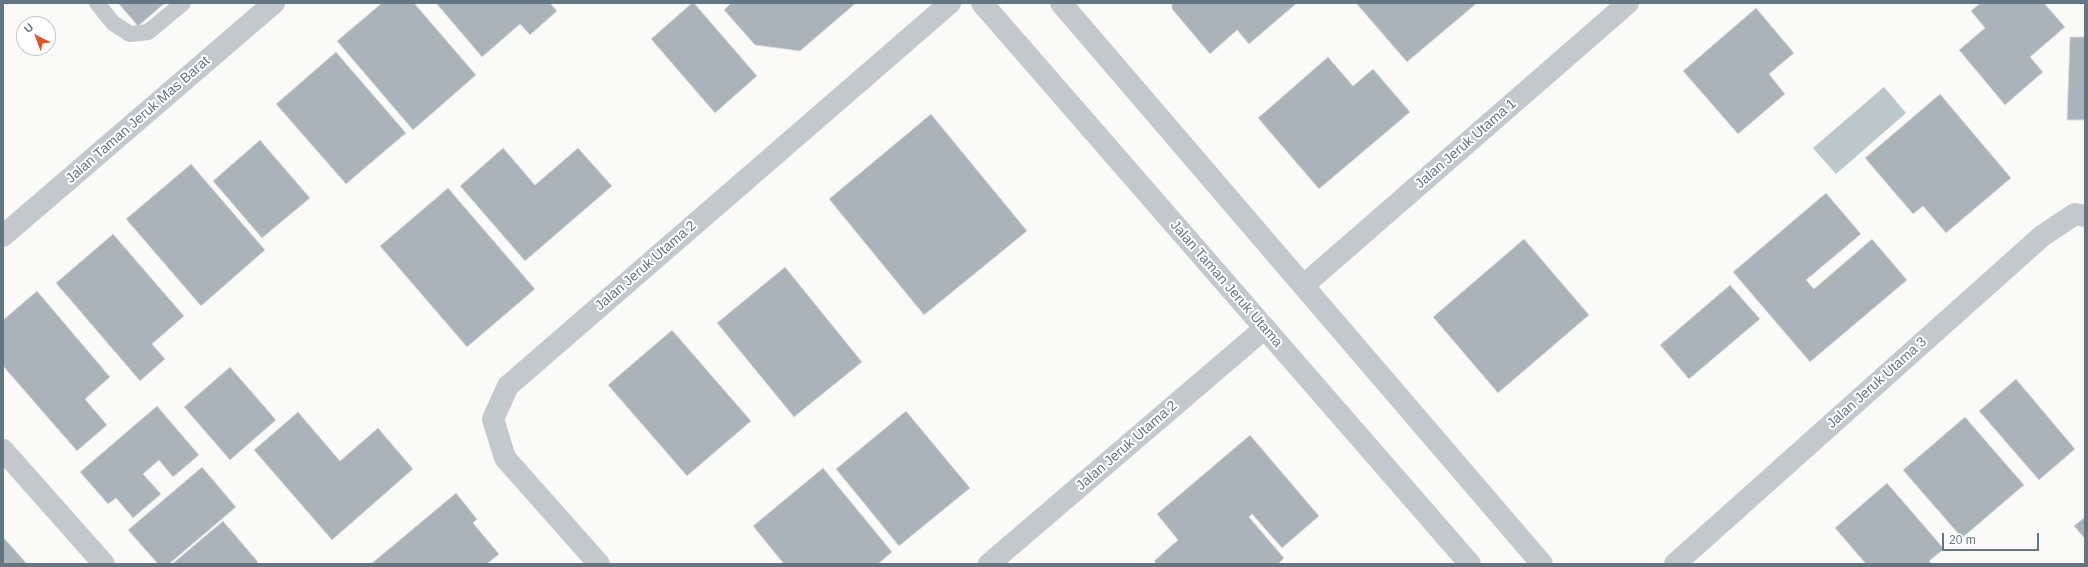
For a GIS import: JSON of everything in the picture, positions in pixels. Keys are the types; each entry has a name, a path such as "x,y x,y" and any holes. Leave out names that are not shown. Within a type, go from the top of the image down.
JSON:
{"street":[{"name":"Jalan Taman Jeruk Mas Barat","path":"3,236 274,3"},
{"name":"Jalan Jeruk Utama 2","path":"599,564 505,458 493,419 508,386 950,3"},
{"name":"Jalan Taman Jeruk Utama","path":"982,3 1470,564"},
{"path":"1062,3 1542,564"},
{"name":"Jalan Jeruk Utama 1","path":"1304,285 1628,3"},
{"name":"Jalan Jeruk Utama 3","path":"1675,564 2042,236 2075,214 2085,216"},
{"name":"Jalan Jeruk Utama 2","path":"989,564 1265,328"},
{"path":"3,450 104,564"}],"lane":[{"path":"97,3 113,23 130,34 148,32 183,3"}],"shaded area":[{"path":"1884,87 1906,113 1836,174 1813,148"}],"building":[{"path":"118,3 165,3 138,26"},
{"path":"382,3 414,3 476,75 413,130 337,41"},
{"path":"436,3 550,3 557,11 530,35 520,24 482,57"},
{"path":"692,3 694,3 757,76 715,113 651,39"},
{"path":"731,3 856,3 800,51 755,45 724,10"},
{"path":"1172,3 1297,3 1249,44 1237,30 1210,54 1172,9"},
{"path":"1356,3 1477,3 1407,62"},
{"path":"1980,3 2044,3 2065,27 2030,57 2043,72 2005,105 1959,50 1985,28 1971,11"},
{"path":"1756,8 1794,53 1769,74 1785,94 1738,134 1683,71"},
{"path":"2070,37 2085,37 2085,120 2067,120"},
{"path":"336,52 406,133 346,184 276,104"},
{"path":"1328,57 1353,86 1373,69 1410,112 1319,189 1258,118"},
{"path":"1940,94 2011,178 1946,233 1923,206 1913,214 1865,158"},
{"path":"931,114 1027,231 924,315 829,199"},
{"path":"260,140 310,198 262,238 213,181"},
{"path":"503,148 535,185 578,148 612,186 525,261 460,186"},
{"path":"191,164 265,250 201,306 126,219"},
{"path":"448,188 535,289 467,347 380,246"},
{"path":"1826,193 1861,234 1806,280 1814,289 1872,239 1907,280 1810,362 1733,272"},
{"path":"113,234 184,316 152,344 165,359 140,381 56,283"},
{"path":"1524,239 1589,315 1498,393 1433,317"},
{"path":"785,267 862,362 794,417 717,323"},
{"path":"1730,285 1760,319 1689,379 1660,345"},
{"path":"37,291 110,377 85,399 107,425 77,451 3,366 3,320"},
{"path":"672,330 751,421 687,476 608,385"},
{"path":"230,367 276,420 230,460 184,407"},
{"path":"2016,379 2075,449 2039,480 1979,411"},
{"path":"157,406 199,455 173,477 159,460 143,474 161,494 133,518 116,498 108,504 80,472"},
{"path":"906,411 970,488 899,546 836,469"},
{"path":"298,412 340,461 378,428 413,469 332,540 254,450"},
{"path":"1965,417 2024,485 1962,538 1903,470"},
{"path":"1250,435 1319,516 1282,548 1252,514 1249,517 1284,558 1278,564 1157,564 1154,561 1178,540 1157,514"},
{"path":"202,467 236,507 169,564 158,564 128,530"},
{"path":"823,468 892,552 878,564 784,564 753,526"},
{"path":"1887,483 1944,549 1929,561 1932,564 1866,564 1835,528"},
{"path":"456,493 477,519 473,523 499,554 487,564 371,564"},
{"path":"2085,517 2085,539 2074,526"},
{"path":"223,521 258,562 256,564 172,564"},
{"path":"3,537 20,556 27,564 3,564"}]}
